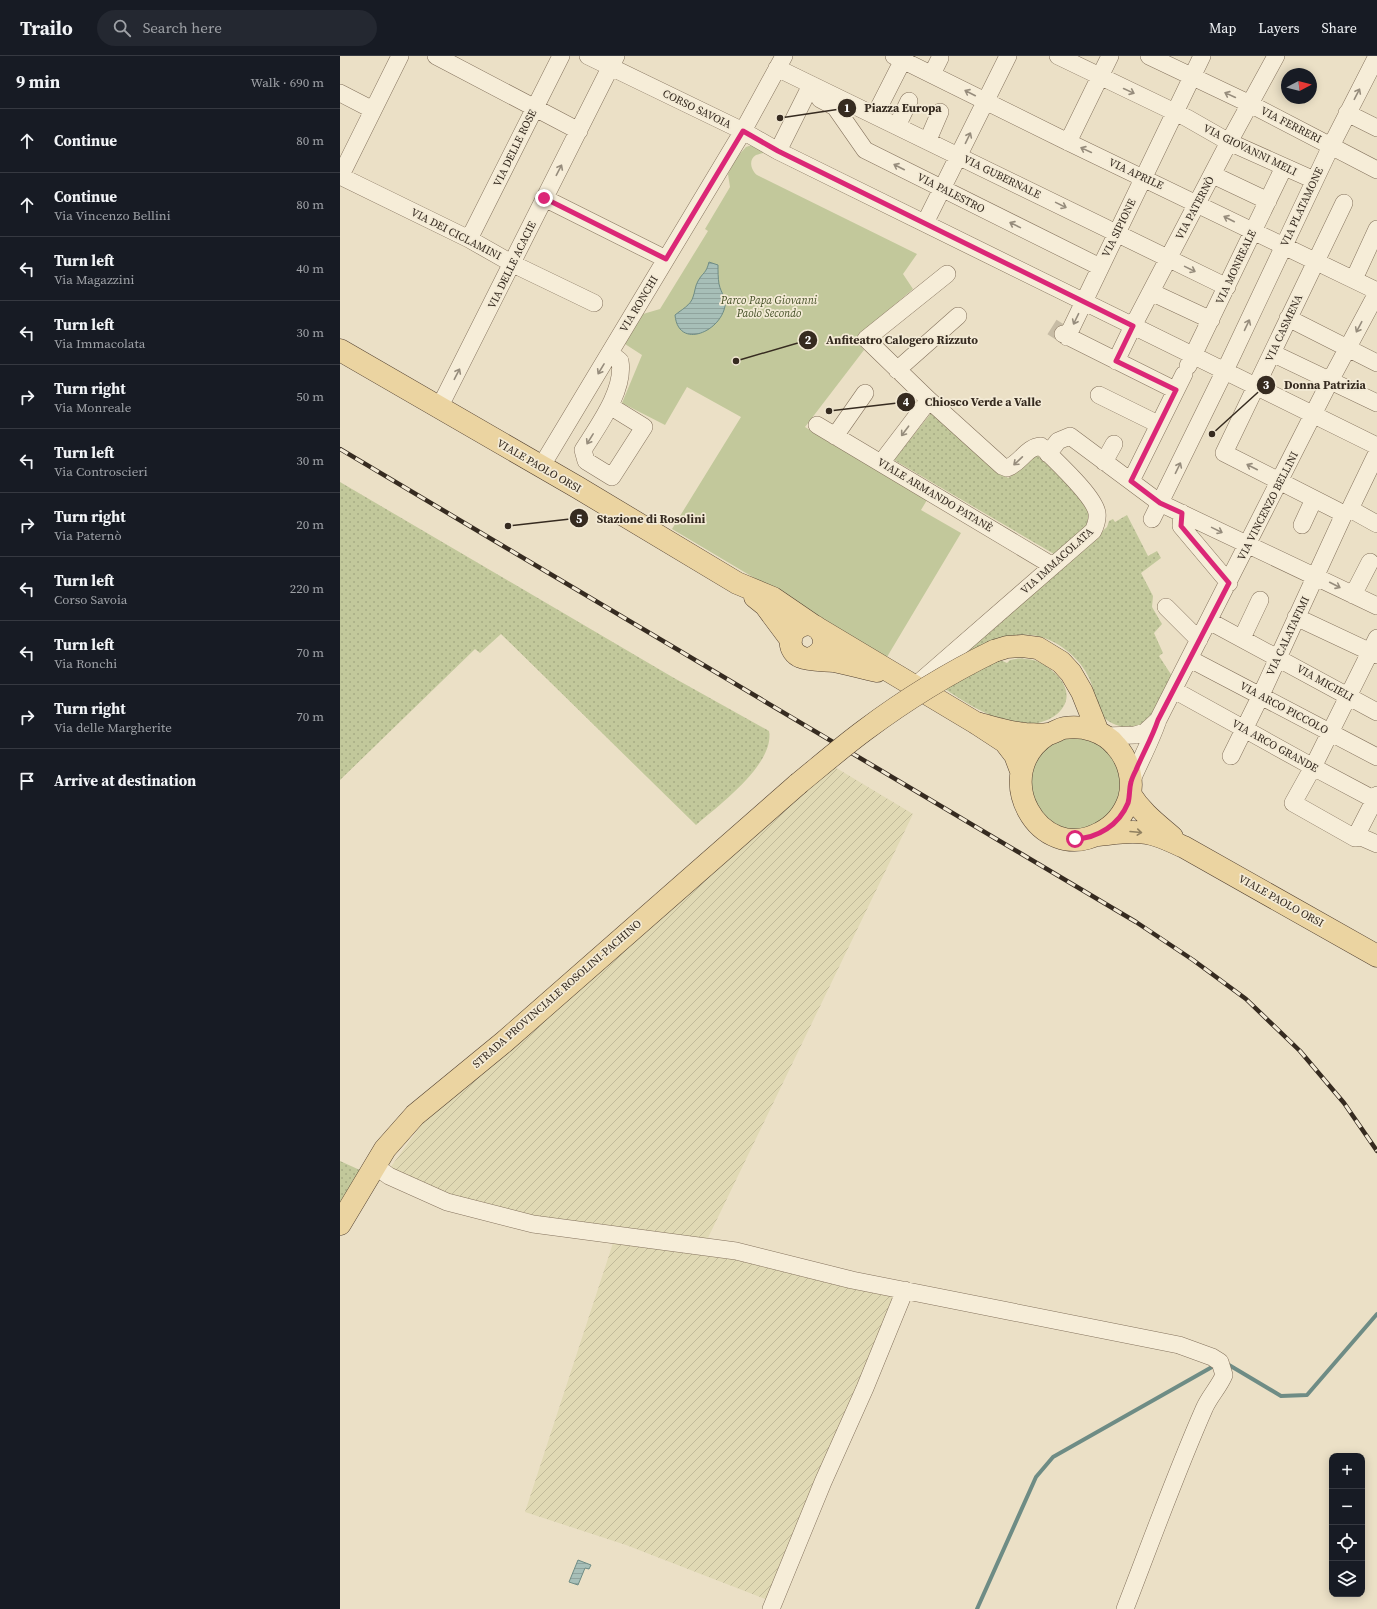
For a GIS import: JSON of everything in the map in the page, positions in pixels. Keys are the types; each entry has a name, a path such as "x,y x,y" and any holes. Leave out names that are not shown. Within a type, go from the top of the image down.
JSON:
{"main road":[{"name":"VIALE PAOLO ORSI","path":"340,350 577,487 737,583"},
{"path":"737,583 773,598 816,628 907,681 1005,742 1015,755 1021,771"},
{"path":"737,583 766,606 790,640 793,651 797,655 806,659 811,658 835,661 907,681"},
{"path":"790,640 792,635 799,627 804,625 816,628 822,633 824,643 820,653 811,658"},
{"name":"STRADA PROVINCIALE ROSOLINI-PACHINO","path":"340,1224 385,1149 415,1115 504,1042 798,784 865,730 934,683 968,663 994,651 1007,647 1022,646 1038,648 1061,662 1071,673 1102,734"},
{"path":"1071,673 1076,696 1073,707 1056,731 1039,741 1031,750 1021,771 1020,786 1023,801 1030,815 1040,826 1053,834 1067,838 1083,838 1131,831 1157,835 1184,847"},
{"path":"976,723 1024,734 1081,728 1102,734 1116,745 1124,756 1129,769 1131,788 1136,805 1184,847"},
{"path":"1097,835 1118,819 1124,811 1131,788"},
{"name":"VIALE PAOLO ORSI","path":"1184,847 1377,956"}],"street":[{"path":"340,177 400,56"},
{"path":"436,56 579,130"},
{"name":"VIA DELLE ROSE","path":"469,239 561,56"},
{"name":"CORSO SAVOIA","path":"588,56 613,62 778,151 1133,326 1188,365 1225,371 1257,386"},
{"path":"925,223 943,190 1008,56"},
{"path":"1058,56 1097,79"},
{"path":"1068,142 1097,79 1110,56"},
{"name":"VIA FERRERI","path":"1149,56 1199,71 1250,104 1377,170"},
{"name":"VIA PATERNÒ","path":"1116,361 1229,142 1276,56"},
{"name":"VIA PLATAMONE","path":"1152,518 1225,371 1314,180 1377,56"},
{"path":"875,115 901,57"},
{"name":"VIA APRILE","path":"901,57 1068,142 1198,203 1377,292"},
{"path":"932,74 940,58"},
{"name":"VIA DELLE ACACIE","path":"439,408 513,264 544,198 613,62"},
{"name":"VIA GUBERNALE","path":"781,62 816,90 875,115 928,140 1227,287"},
{"name":"VIA RONCHI","path":"541,467 743,131 781,62"},
{"name":"VIA SIPIONE","path":"1116,361 1065,335 1084,302 1143,177 1178,117 1199,71"},
{"name":"VIA GIOVANNI MELI","path":"1097,79 1229,142 1314,180"},
{"path":"778,151 816,90"},
{"name":"VIA PALESTRO","path":"816,90 835,107 865,150 1100,267"},
{"path":"340,93 373,110"},
{"path":"897,126 909,101"},
{"path":"928,140 940,112"},
{"path":"1347,113 1377,128"},
{"name":"VIA MONREALE","path":"1131,481 1211,320 1284,167"},
{"path":"1213,175 1268,201"},
{"name":"VIA DEI CICLAMINI","path":"340,177 469,239 513,264 594,303"},
{"path":"544,198 666,259"},
{"name":"VIA CASMENA","path":"1280,481 1224,453 1344,203"},
{"path":"1354,280 1377,229"},
{"path":"946,274 866,339 929,400 1002,466 1007,468 1013,466 1034,447 1040,446 1048,454 1058,441 1070,436 1160,503 1377,606"},
{"path":"1151,292 1211,320"},
{"name":"VIA VINCENZO BELLINI","path":"1158,720 1229,583 1330,381 1377,292"},
{"path":"897,370 958,316"},
{"path":"1288,318 1377,363"},
{"path":"577,487 586,461 583,450 610,406 622,371 620,361 610,353"},
{"path":"1272,353 1377,403"},
{"path":"1116,361 1176,390"},
{"path":"1257,386 1376,448"},
{"path":"835,436 865,393"},
{"path":"1100,395 1158,424"},
{"path":"881,464 929,400"},
{"path":"586,461 612,477 644,427 610,406"},
{"name":"VIALE ARMANDO PATANÈ","path":"817,425 1053,566"},
{"path":"1104,462 1114,444"},
{"name":"VIA CALATAFIMI","path":"1231,756 1376,448"},
{"name":"VIA IMMACOLATA","path":"907,681 1053,566 1093,531 1097,523 1095,507 1081,488 1048,454"},
{"path":"1280,481 1314,499 1377,524"},
{"path":"1302,525 1314,499"},
{"path":"1182,513 1181,526 1229,583"},
{"path":"1353,595 1370,562"},
{"path":"1242,638 1260,600"},
{"path":"1166,607 1199,640"},
{"path":"1296,617 1375,648 1293,803 1355,838 1361,837 1377,844"},
{"name":"VIA MICIELI","path":"1209,621 1278,657 1377,712"},
{"name":"VIA ARCO PICCOLO","path":"1190,659 1377,757"},
{"name":"VIA ARCO GRANDE","path":"1174,690 1313,767 1376,798"},
{"path":"1102,734 1135,736 1145,732 1158,720"},
{"path":"1131,788 1140,761 1153,736 1158,720"},
{"path":"1355,838 1376,798"},
{"path":"375,1166 389,1176 447,1202 533,1224 736,1251 852,1280 1010,1313 1179,1345 1220,1362 1224,1375 1222,1382 1205,1407 1166,1502 1125,1609"},
{"path":"771,1609 823,1482 865,1388 905,1290"}],"shaded area":[{"path":"833,766 913,814 705,1244 534,1221 441,1194 390,1168 422,1124"},
{"path":"615,1237 731,1253 902,1292 837,1438 815,1479 768,1600 626,1545 525,1512"}],"green space":[{"name":"Parco Papa Giovanni Paolo Secondo","path":"752,145 765,152 756,155 751,162 752,168 757,175 917,254 903,274 913,289 854,339 864,350 805,427 927,500 921,510 961,533 887,657 672,529 741,417 687,387 665,425 622,403 642,355 625,344 643,314 660,309 708,231 705,229 730,187 728,174 737,157 746,147"},
{"path":"931,413 1008,478 1016,473 1036,454 1073,487 1089,512 1087,526 1054,554 894,460"},
{"path":"340,482 674,678 769,731 769,744 755,770 731,795 696,825 501,634 480,653 475,649 340,780"},
{"path":"1127,515 1148,556 1157,551 1161,558 1141,573 1153,596 1152,607 1162,624 1154,633 1163,653 1159,656 1172,676 1154,712 1141,725 1132,728 1122,727 1107,720 1099,711 1090,680 1081,664 1067,650 1059,645 1050,640 1032,635 1017,635 1002,638 998,659 1007,663 1010,660 1028,659 1041,663 1050,669 1061,680 1066,691 1066,701 1061,710 1052,717 1041,722 1028,724 1014,723 993,716 949,692 931,679 994,629 1107,527 1109,521 1113,519 1115,522"},
{"path":"1071,735 1102,742 1122,767 1123,798 1104,824 1073,832 1044,820 1028,793 1033,761 1042,749"},
{"path":"340,1161 362,1171 340,1209"}],"water":[{"path":"709,262 718,265 719,284 725,303 724,310 720,318 706,331 698,334 683,332 678,325 675,315 692,300 697,283 706,271"},
{"path":"578,1560 591,1565 589,1569 585,1568 578,1585 569,1582"}],"waterway":[{"path":"1229,1365 1281,1396 1307,1395 1377,1314"},
{"path":"977,1609 1036,1477 1053,1457 1212,1367"}],"tunnel":[{"path":"1052,327 1063,334"}],"railway":[{"path":"340,449 1136,922 1193,960 1246,999 1300,1051 1344,1103 1377,1151"}],"place":[{"name":"Piazza Europa","path":"780,118"},
{"name":"Anfiteatro Calogero Rizzuto","path":"736,361"},
{"name":"Chiosco Verde a Valle","path":"829,411"},
{"name":"Donna Patrizia","path":"1212,434"},
{"name":"Stazione di Rosolini","path":"508,526"}],"route":[{"path":"544,198 666,259 743,131 778,151 1133,326 1116,361 1176,390 1131,481 1160,503 1182,513 1181,526 1229,583 1158,720 1153,736 1131,782 1128,803 1124,811 1112,825 1097,835 1075,839"}]}
